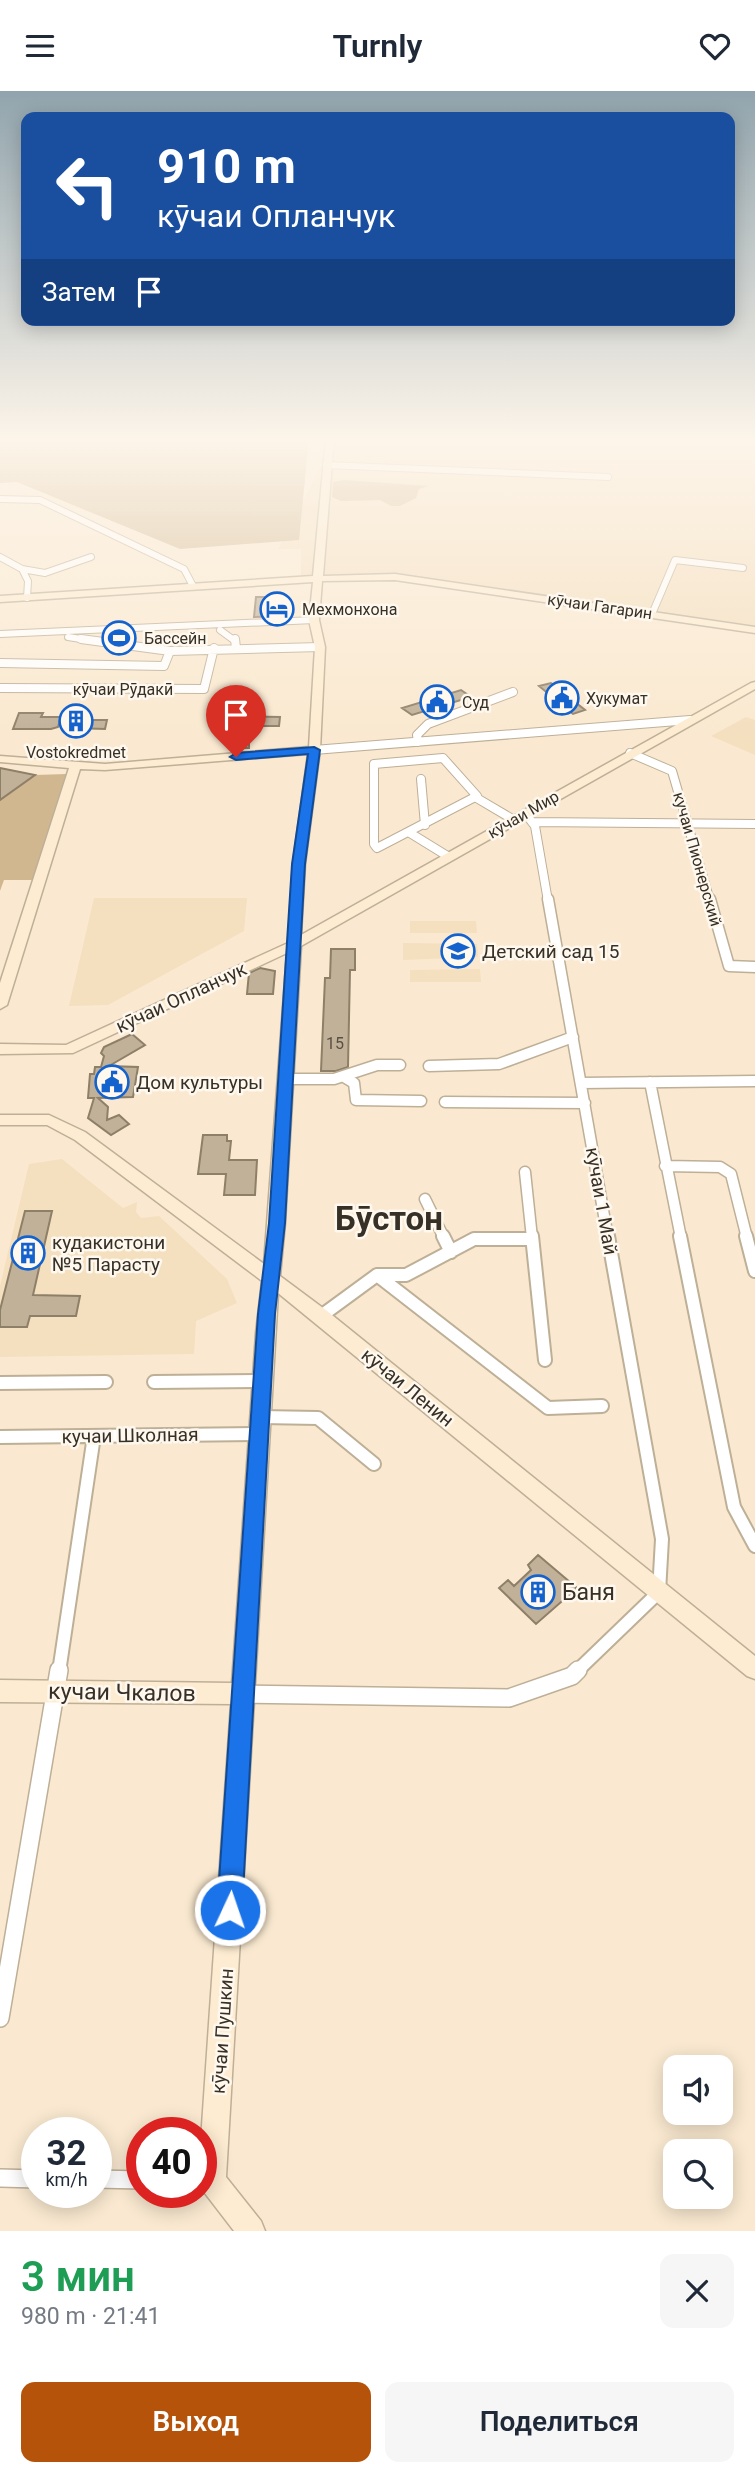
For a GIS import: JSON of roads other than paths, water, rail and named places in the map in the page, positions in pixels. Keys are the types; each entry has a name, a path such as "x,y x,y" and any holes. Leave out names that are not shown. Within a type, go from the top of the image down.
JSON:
{"street":[{"path":"119,538 184,569 193,586"},
{"name":"кӯчаи Пушкин","path":"212,2117 243,1694 269,1276 277,1223 299,864 314,750 320,647 314,620 320,538"},
{"path":"0,557 22,569 45,573 91,558"},
{"path":"652,614 675,560 743,569"},
{"path":"22,569 28,581 27,598"},
{"name":"кӯчаи Гагарин","path":"317,582 404,578 755,630"},
{"path":"0,607 166,592 193,586 317,582"},
{"path":"0,600 317,582"},
{"name":"кӯчаи Рӯдакӣ","path":"0,634 314,620"},
{"path":"220,630 235,639 236,649"},
{"name":"кӯчаи Рӯдакӣ","path":"45,634 170,651 320,647"},
{"name":"кӯчаи Рӯдакӣ","path":"0,688 204,689 214,648"},
{"name":"кӯчаи Рӯдакӣ","path":"0,663 164,666 170,651"},
{"name":"кӯчаи Мир","path":"293,945 523,818 690,719 755,685"},
{"path":"418,742 417,735 428,724 513,692"},
{"path":"0,759 75,767 105,767 690,719"},
{"name":"кучаи Пионерский","path":"630,753 672,771 729,967 755,967"},
{"path":"443,758 477,796 475,797 380,848 374,844 374,764 443,758"},
{"path":"0,1005 75,767"},
{"path":"421,779 425,825"},
{"path":"475,797 523,818 755,824"},
{"name":"кӯчаи 1 Май","path":"523,818 536,827 662,1539 659,1592"},
{"path":"410,833 449,857"},
{"name":"кӯчаи Опланчук","path":"0,1049 68,1050 293,945"},
{"path":"429,1066 499,1064 573,1037"},
{"path":"285,1079 344,1077 377,1065 400,1065"},
{"path":"344,1077 354,1083 356,1100 421,1101"},
{"path":"581,1083 755,1081"},
{"path":"650,1082 733,1507 755,1546"},
{"path":"445,1101 584,1103"},
{"name":"кӯчаи Ленин","path":"0,1120 49,1120 80,1136 321,1316 755,1669"},
{"path":"665,1166 726,1169 731,1174 752,1247 755,1271"},
{"path":"525,1172 545,1360"},
{"path":"425,1199 452,1252"},
{"path":"321,1316 377,1275 406,1275 474,1240 531,1239"},
{"path":"377,1275 548,1408 602,1406"},
{"path":"154,1382 263,1381"},
{"path":"0,1383 106,1382"},
{"name":"кучаи Школная","path":"0,1437 94,1436 261,1425 318,1418 374,1464"},
{"path":"0,2018 56,1692 94,1436"},
{"path":"243,1694 509,1698 572,1676 659,1592"},
{"name":"кучаи Чкалов","path":"0,1691 243,1694"},
{"path":"0,2178 21,2179"},
{"name":"кӯчаи Пушкин","path":"217,2192 251,2231"}],"place":[{"name":"Мехмонхона","path":"277,609"},
{"name":"Бассейн","path":"119,638"},
{"name":"Хукумат","path":"562,698"},
{"name":"Суд","path":"437,702"},
{"name":"Vostokredmet","path":"76,721"},
{"name":"Детский сад 15","path":"458,951"},
{"name":"Дом культуры","path":"112,1082"},
{"name":"кудакистони №5 Парасту","path":"28,1253"},
{"name":"Баня","path":"538,1592"}],"district":[{"name":"Бӯстон","path":"389,1218"}]}
